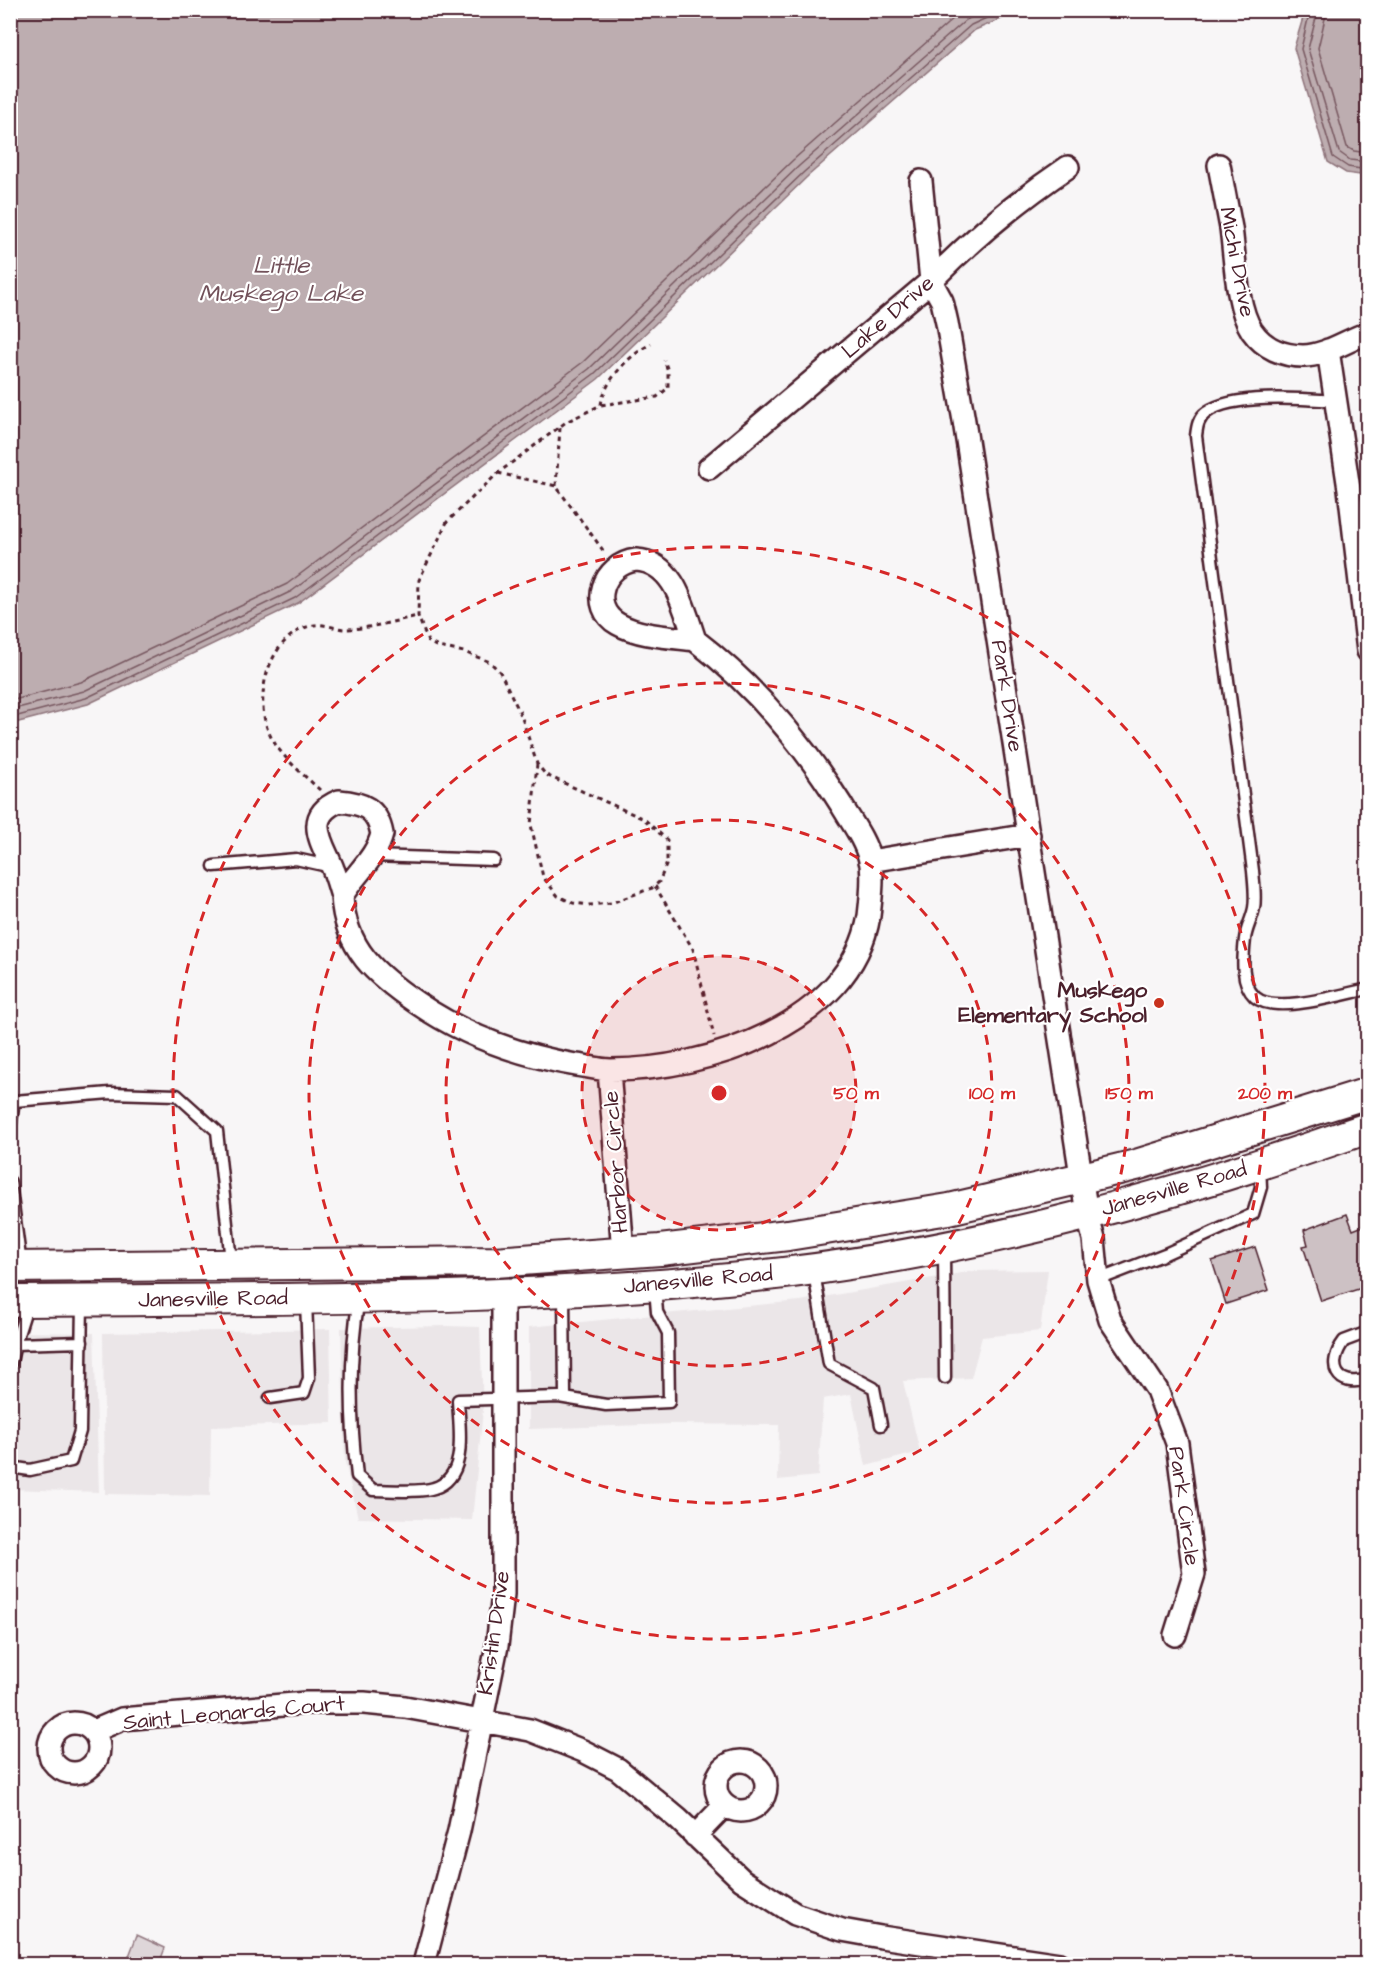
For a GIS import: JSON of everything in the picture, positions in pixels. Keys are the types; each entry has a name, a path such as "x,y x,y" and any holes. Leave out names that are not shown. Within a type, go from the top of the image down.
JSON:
{"main road":[{"name":"Janesville Road","path":"16,1267 447,1263 614,1254 788,1235 937,1211 1136,1165 1368,1093"},
{"name":"Janesville Road","path":"20,1301 502,1295 814,1269 944,1247 1088,1214 1197,1185 1368,1128"},
{"path":"556,1291 615,1270 621,1265 614,1254"},
{"path":"447,1263 479,1273 502,1295 532,1271 614,1254 667,1283"},
{"path":"231,1265 233,1298"},
{"path":"66,1267 75,1301"}],"street":[{"name":"Michi Drive","path":"1219,165 1245,319 1252,331 1273,350 1289,355 1306,356 1328,350"},
{"name":"Lake Drive","path":"710,468 931,281 958,254 1020,202 1068,167"},
{"name":"Park Drive","path":"921,181 931,281 942,302 947,323 1088,1214"},
{"path":"1368,333 1328,350 1337,401 1358,488 1368,651"},
{"path":"615,567 626,561 645,560 662,568 678,592 695,640"},
{"name":"Harbor Circle","path":"334,804 323,813 318,825 320,844 333,867 342,896 345,927 369,964 388,984 461,1030 522,1054 609,1070 658,1066 718,1053 799,1016 820,1002 842,979 857,955 866,930 871,902 870,861 860,835 819,770 785,725 728,667 695,640 617,624 606,610 602,593 604,583 615,567"},
{"path":"334,804 357,803 375,813 382,834 372,856 351,879 342,896"},
{"path":"870,861 1029,835"},
{"name":"Harbor Circle","path":"609,1070 614,1254"},
{"name":"Park Circle","path":"1088,1214 1094,1239 1098,1280 1110,1320 1156,1390 1177,1443 1194,1574 1175,1635"},
{"name":"Kristin Drive","path":"424,1965 454,1853 497,1646 503,1594 502,1295"},
{"name":"Saint Leonards Court","path":"94,1731 122,1719 306,1703 364,1703 405,1707 481,1723 530,1730 601,1760 633,1780 742,1880 795,1914 842,1930 1060,1965"},
{"path":"695,1836 724,1806"}],"lane":[{"path":"1337,401 1288,398 1227,404 1206,412 1198,423 1196,436 1253,872 1254,907 1245,936 1243,962 1246,983 1255,997 1278,1003 1297,1003 1368,989"},
{"path":"372,856 494,860"},
{"path":"214,866 296,859 333,867"},
{"path":"10,1129 14,1101 110,1093 177,1095 217,1131 231,1265"},
{"path":"1098,1280 1175,1250 1253,1214 1261,1187 1260,1164"},
{"path":"10,1182 16,1267"},
{"path":"944,1247 945,1378"},
{"path":"814,1269 829,1364 874,1388 881,1425"},
{"path":"359,1297 352,1336 353,1444 357,1476 373,1490 434,1488 452,1476 460,1457 458,1400 503,1396 565,1397 606,1405 669,1402 668,1332 657,1312 667,1283"},
{"path":"556,1291 565,1397"},
{"path":"270,1398 304,1393 309,1378 306,1297"},
{"path":"10,1366 20,1301"},
{"path":"10,1467 30,1470 71,1461 80,1431 82,1342 75,1301"},
{"path":"1368,1332 1344,1341 1334,1364 1335,1370 1344,1379 1351,1382 1368,1379"},
{"path":"13,1345 82,1342"}],"path":[{"path":"601,405 603,393 614,377 638,350 651,344"},
{"path":"537,764 531,825 543,877 558,896 573,903 590,905 633,896 655,886 667,863 667,840 644,819 546,775 537,764 521,715 500,672 490,662 475,655 438,648 428,642 418,616 419,580 447,522 498,473 560,427 601,405 657,397 668,388 669,370 664,360"},
{"path":"560,427 556,486 615,567"},
{"path":"498,473 556,486"},
{"path":"334,804 288,759 270,735 262,696 266,673 276,652 295,634 314,625 361,628 418,616"},
{"path":"655,886 693,950 718,1053"}],"shaded area":[{"path":"1048,1270 1040,1331 982,1337 971,1378 903,1381 920,1452 866,1466 851,1394 823,1399 818,1476 778,1480 779,1425 671,1424 529,1429 529,1327 800,1301 973,1271"},
{"path":"480,1327 483,1410 472,1520 358,1518 345,1462 341,1328"},
{"path":"330,1329 332,1423 211,1427 210,1496 105,1494 103,1333"},
{"path":"11,1332 94,1333 99,1492 11,1489"},
{"path":"137,1935 165,1948 159,1964 126,1964"}],"water":[{"name":"Little Muskego Lake","path":"11,10 1020,11 975,30 808,176 598,379 298,603 88,704 11,724"},
{"path":"1305,11 1367,11 1367,176 1346,173 1328,162 1294,48"}],"building":[{"path":"1347,1214 1353,1230 1363,1226 1368,1240 1368,1286 1321,1301 1303,1246 1308,1245 1304,1230"},
{"path":"1255,1247 1269,1290 1226,1304 1212,1261"}],"place":[{"name":"Muskego Elementary School","path":"1159,1003"}]}
